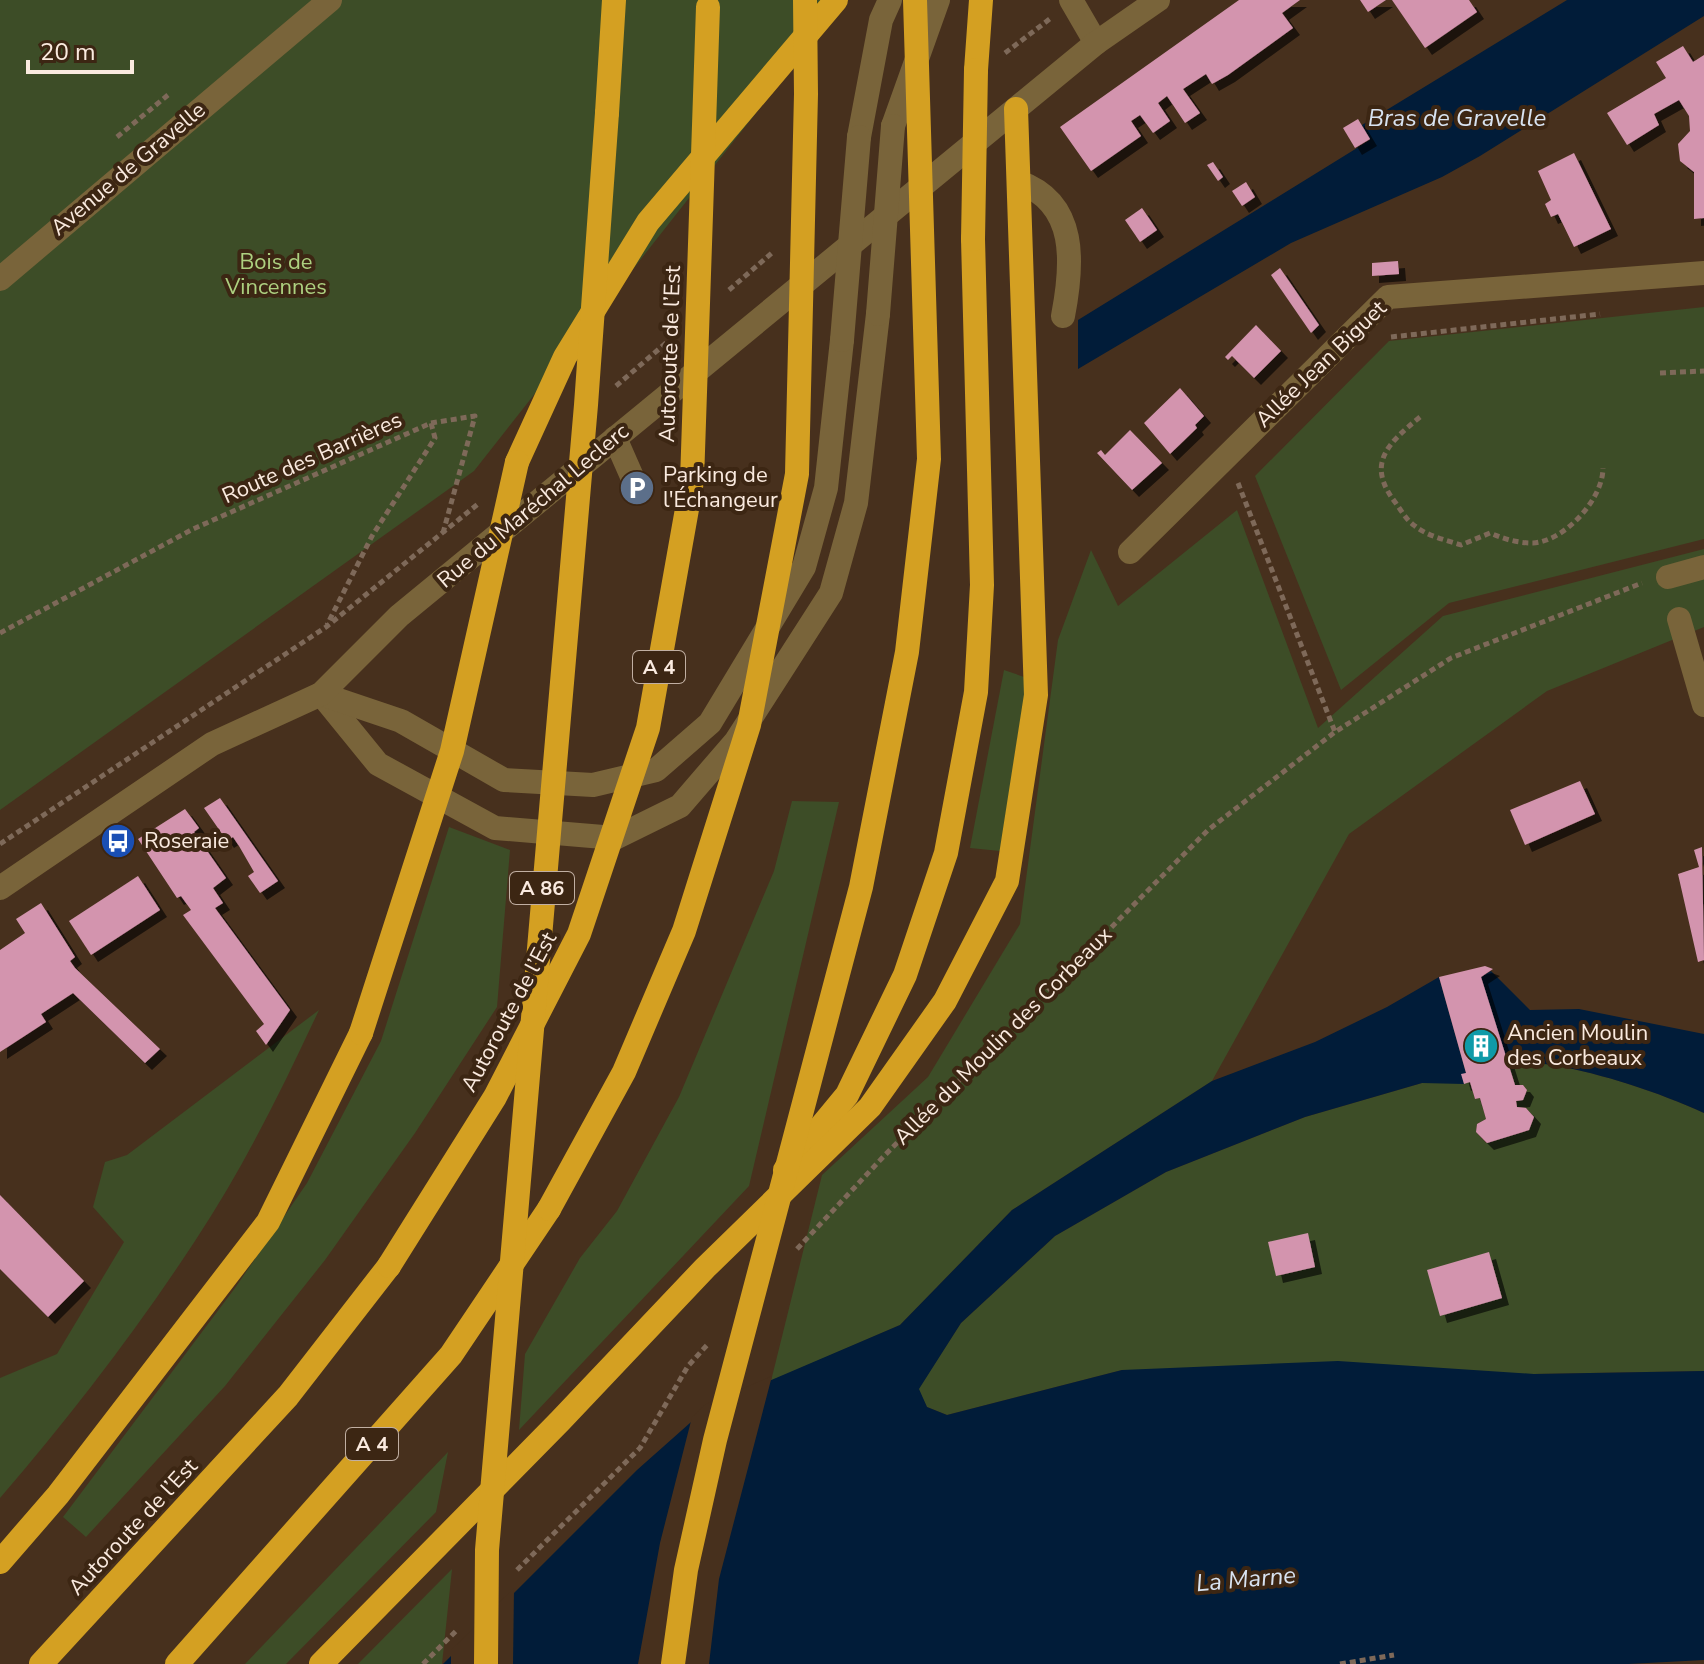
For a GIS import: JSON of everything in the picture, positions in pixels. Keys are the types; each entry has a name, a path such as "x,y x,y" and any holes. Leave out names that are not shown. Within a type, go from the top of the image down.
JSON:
{"highway":[{"name":"A 86","path":"486,1664 490,1519 586,405 614,0"},
{"name":"A 4","path":"177,1664 451,1355 549,1209 624,1072 684,931 749,725 797,474 806,94 805,0"},
{"path":"0,1562 58,1495 268,1222 361,1033 452,751 517,462 565,357 648,222 836,0"},
{"path":"673,1664 686,1570 715,1440 861,887 907,652 929,459 915,0"},
{"path":"705,1268 847,1095 905,975 946,853 976,692 981,600 973,239 976,70 981,0"},
{"name":"Autoroute de l’Est","path":"41,1664 288,1396 389,1266 495,1097 579,934 648,728 692,481 708,4"},
{"path":"321,1664 560,1421 705,1268 870,1107 945,1001 1007,881 1036,695 1016,109"}],"street":[{"name":"Avenue de Gravelle","path":"0,279 330,0"},
{"path":"321,694 401,721 504,780 593,785 656,770 710,723 804,567 826,488 859,137 881,20 890,0"},
{"path":"321,694 378,764 495,828 615,838 680,806 736,741 831,593 856,503 878,314 893,126 938,0"},
{"path":"1071,0 1096,43"},
{"name":"Rue du Maréchal Leclerc","path":"0,888 212,744 321,694 399,616 1096,43 1158,0"},
{"path":"1019,182 1055,203 1067,239 1070,275 1063,316"},
{"name":"Allée Jean Biguet","path":"1130,552 1388,297 1704,273"},
{"path":"615,438 637,488"},
{"path":"1668,577 1704,567"},
{"path":"1679,619 1704,705"}],"path":[{"path":"1384,337 1613,312"},
{"path":"1660,373 1704,371"},
{"path":"431,423 475,416 442,534"},
{"path":"1420,417 1402,432 1384,455 1378,472 1382,485 1414,526 1461,545 1490,533 1508,541 1537,543 1589,510 1603,480 1603,468"},
{"name":"Route des Barrières","path":"0,633 193,529 431,423 435,438 372,536 326,627"},
{"path":"1228,456 1335,732"},
{"name":"Allée du Moulin des Corbeaux","path":"786,1261 884,1156 1208,830 1335,732 1451,658 1641,584 1668,577"},
{"path":"510,1578 640,1448 688,1366 710,1342"},
{"path":"423,1664 466,1621"},
{"path":"1340,1664 1394,1655"}],"green space":[{"name":"Bois de Vincennes","path":"0,0 845,0 474,471 0,810"},
{"path":"1704,307 1704,539 1449,603 1341,690 1255,476 1389,341"},
{"path":"1237,510 1318,728 1443,616 1704,549 1704,627 1547,691 1349,834 1212,1081 1012,1210 900,1325 771,1381 822,1175 928,1077 1020,924 1058,640 1091,550 1118,606"},
{"path":"1004,670 1027,678 1000,851 970,848"},
{"path":"792,801 839,802 749,1186 519,1430 525,1354 580,1258 617,1211 679,1097 774,871"},
{"path":"449,827 510,850 497,1007 415,1133 325,1260 225,1386 86,1537 63,1517 235,1288 307,1183 381,1041"},
{"path":"319,1010 246,1157 213,1214 102,1373 0,1498 0,1378 57,1354 124,1242 93,1207 105,1162 127,1155"},
{"path":"1505,1055 1611,1079 1704,1113 1704,1371 1534,1374 1122,1370 947,1415 927,1407 918,1389 961,1323 1055,1236 1166,1172 1305,1117 1422,1083 1470,1082 1475,1099 1480,1098 1486,1119 1477,1124 1476,1132 1486,1143 1529,1130 1534,1117 1526,1108 1517,1107 1516,1101 1523,1099 1527,1090 1523,1085 1515,1085"},
{"path":"448,1452 436,1512 286,1664 245,1664"},
{"path":"452,1569 442,1664 358,1664"}],"water":[{"name":"Bras de Gravelle","path":"1567,0 1704,0 1704,16 1480,156 1442,177 1291,243 1078,369 1078,320 1370,140 1362,125"},
{"path":"1491,971 1530,1010 1579,1009 1704,1034 1704,1113 1611,1079 1505,1055 1481,977"},
{"name":"La Marne","path":"1439,977 1466,1073 1462,1075 1464,1084 1422,1083 1305,1117 1166,1172 1055,1236 961,1323 919,1389 927,1407 947,1415 1122,1370 1338,1361 1534,1374 1704,1371 1704,1660 1628,1664 443,1664 637,1470 708,1407 900,1325 1012,1210 1212,1081 1315,1042 1387,1007"}],"pier":[{"path":"772,1376 719,1579 709,1664 638,1664 660,1543 692,1417 706,1404"},
{"path":"514,1588 513,1664 451,1664 451,1650"}],"building":[{"path":"1239,0 1300,0 1282,13 1293,28 1212,84 1206,74 1183,89 1200,113 1185,123 1167,96 1158,103 1170,121 1153,133 1140,115 1131,121 1141,136 1091,171 1060,127"},
{"path":"1360,0 1386,0 1368,12"},
{"path":"1392,0 1469,0 1477,12 1425,48"},
{"path":"1683,46 1693,62 1704,55 1704,218 1694,219 1694,172 1680,161 1678,144 1690,131 1689,116 1679,100 1654,114 1659,125 1627,145 1607,113 1666,78 1656,62"},
{"path":"1358,119 1370,139 1355,148 1343,128"},
{"path":"1574,153 1611,229 1574,247 1558,214 1551,217 1545,204 1551,200 1538,171"},
{"path":"1213,162 1223,177 1218,181 1207,165"},
{"path":"1246,182 1255,197 1242,206 1232,191"},
{"path":"1142,208 1157,230 1140,242 1125,220"},
{"path":"1398,261 1399,274 1372,276 1372,263"},
{"path":"1280,268 1319,325 1311,333 1271,275"},
{"path":"1256,325 1281,351 1254,378 1232,356 1228,360 1225,357"},
{"path":"1180,388 1204,416 1195,425 1197,428 1170,454 1144,423"},
{"path":"1130,430 1162,463 1132,490 1097,453 1101,450 1105,455"},
{"path":"1580,781 1595,814 1525,845 1510,810"},
{"path":"220,798 278,881 260,893 248,876 254,872 239,846 233,837 227,841 204,808"},
{"path":"185,809 199,828 194,832 226,878 213,888 223,903 215,908 290,1010 266,1045 256,1031 264,1024 183,915 191,910 181,896 177,898 138,839"},
{"path":"1702,847 1704,960 1698,962 1678,874 1699,867 1694,850"},
{"path":"138,876 160,910 91,955 69,921"},
{"path":"41,903 75,957 70,961 75,968 160,1049 145,1063 73,993 41,1014 46,1022 0,1052 0,950 25,933 16,919"},
{"name":"Ancien Moulin des Corbeaux","path":"1485,966 1493,969 1481,977 1515,1085 1523,1085 1527,1090 1523,1100 1516,1101 1517,1107 1526,1108 1534,1117 1529,1130 1487,1143 1476,1132 1477,1124 1486,1119 1480,1098 1475,1099 1470,1082 1464,1084 1461,1074 1466,1073 1439,977"},
{"path":"0,1195 84,1281 48,1317 0,1269"},
{"path":"1308,1233 1315,1267 1276,1276 1268,1242"},
{"path":"1489,1252 1502,1298 1440,1316 1427,1270"}],"place":[{"name":"Parking de l'Échangeur","path":"637,488"},
{"name":"Roseraie","path":"118,841"},
{"name":"Ancien Moulin des Corbeaux","path":"1481,1046"}]}
